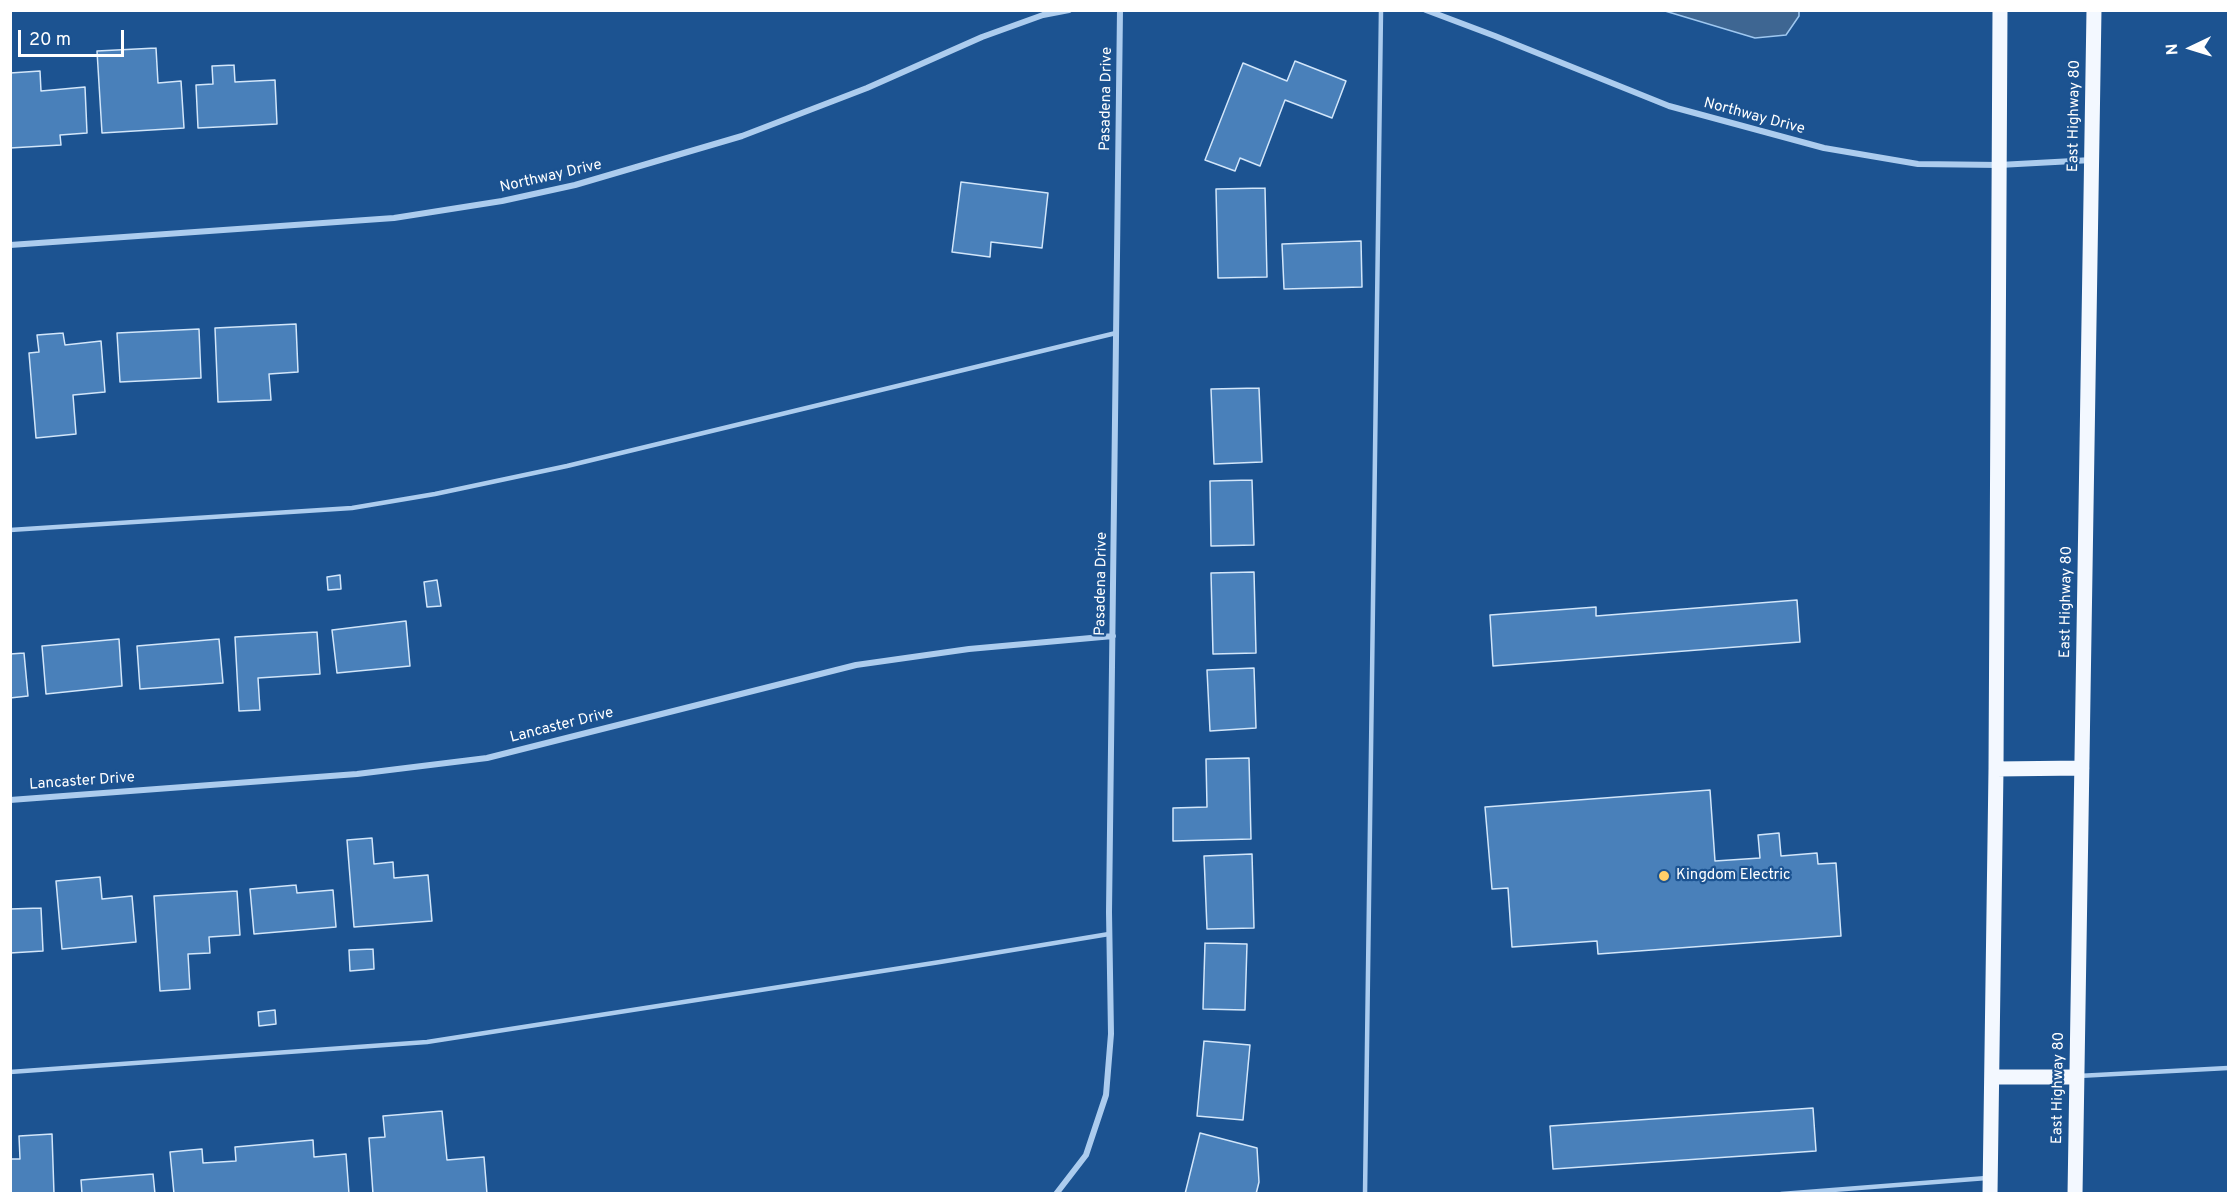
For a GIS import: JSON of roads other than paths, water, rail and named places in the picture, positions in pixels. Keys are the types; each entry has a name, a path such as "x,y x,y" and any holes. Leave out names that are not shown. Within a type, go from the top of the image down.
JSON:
{"main road":[{"path":"1990,1194 1996,769 2000,10"},
{"name":"East Highway 80","path":"2075,1194 2094,10"},
{"path":"1996,769 2082,768"},
{"path":"1992,1077 2077,1077"}],"street":[{"name":"Northway Drive","path":"10,245 394,218 502,201 575,185 742,136 867,88 982,37 1043,15 1069,10"},
{"name":"Pasadena Drive","path":"1056,1194 1086,1155 1106,1095 1111,1034 1109,934 1120,10"},
{"name":"Northway Drive","path":"1426,10 1517,44 1669,106 1824,148 1918,164 1999,165 2092,160"},
{"name":"Lancaster Drive","path":"10,800 376,772 487,758 856,664 969,649 1113,636"}],"lane":[{"path":"1365,1194 1381,10"},
{"path":"10,530 352,508 435,494 567,466 1116,333"},
{"path":"10,1072 427,1042 1109,934"},
{"path":"2077,1077 2229,1068"},
{"path":"1781,1194 1990,1178"}],"water":[{"path":"1799,10 1799,16 1786,35 1755,38 1665,11"}],"place":[{"name":"Kingdom Electric","path":"1664,876"}]}
